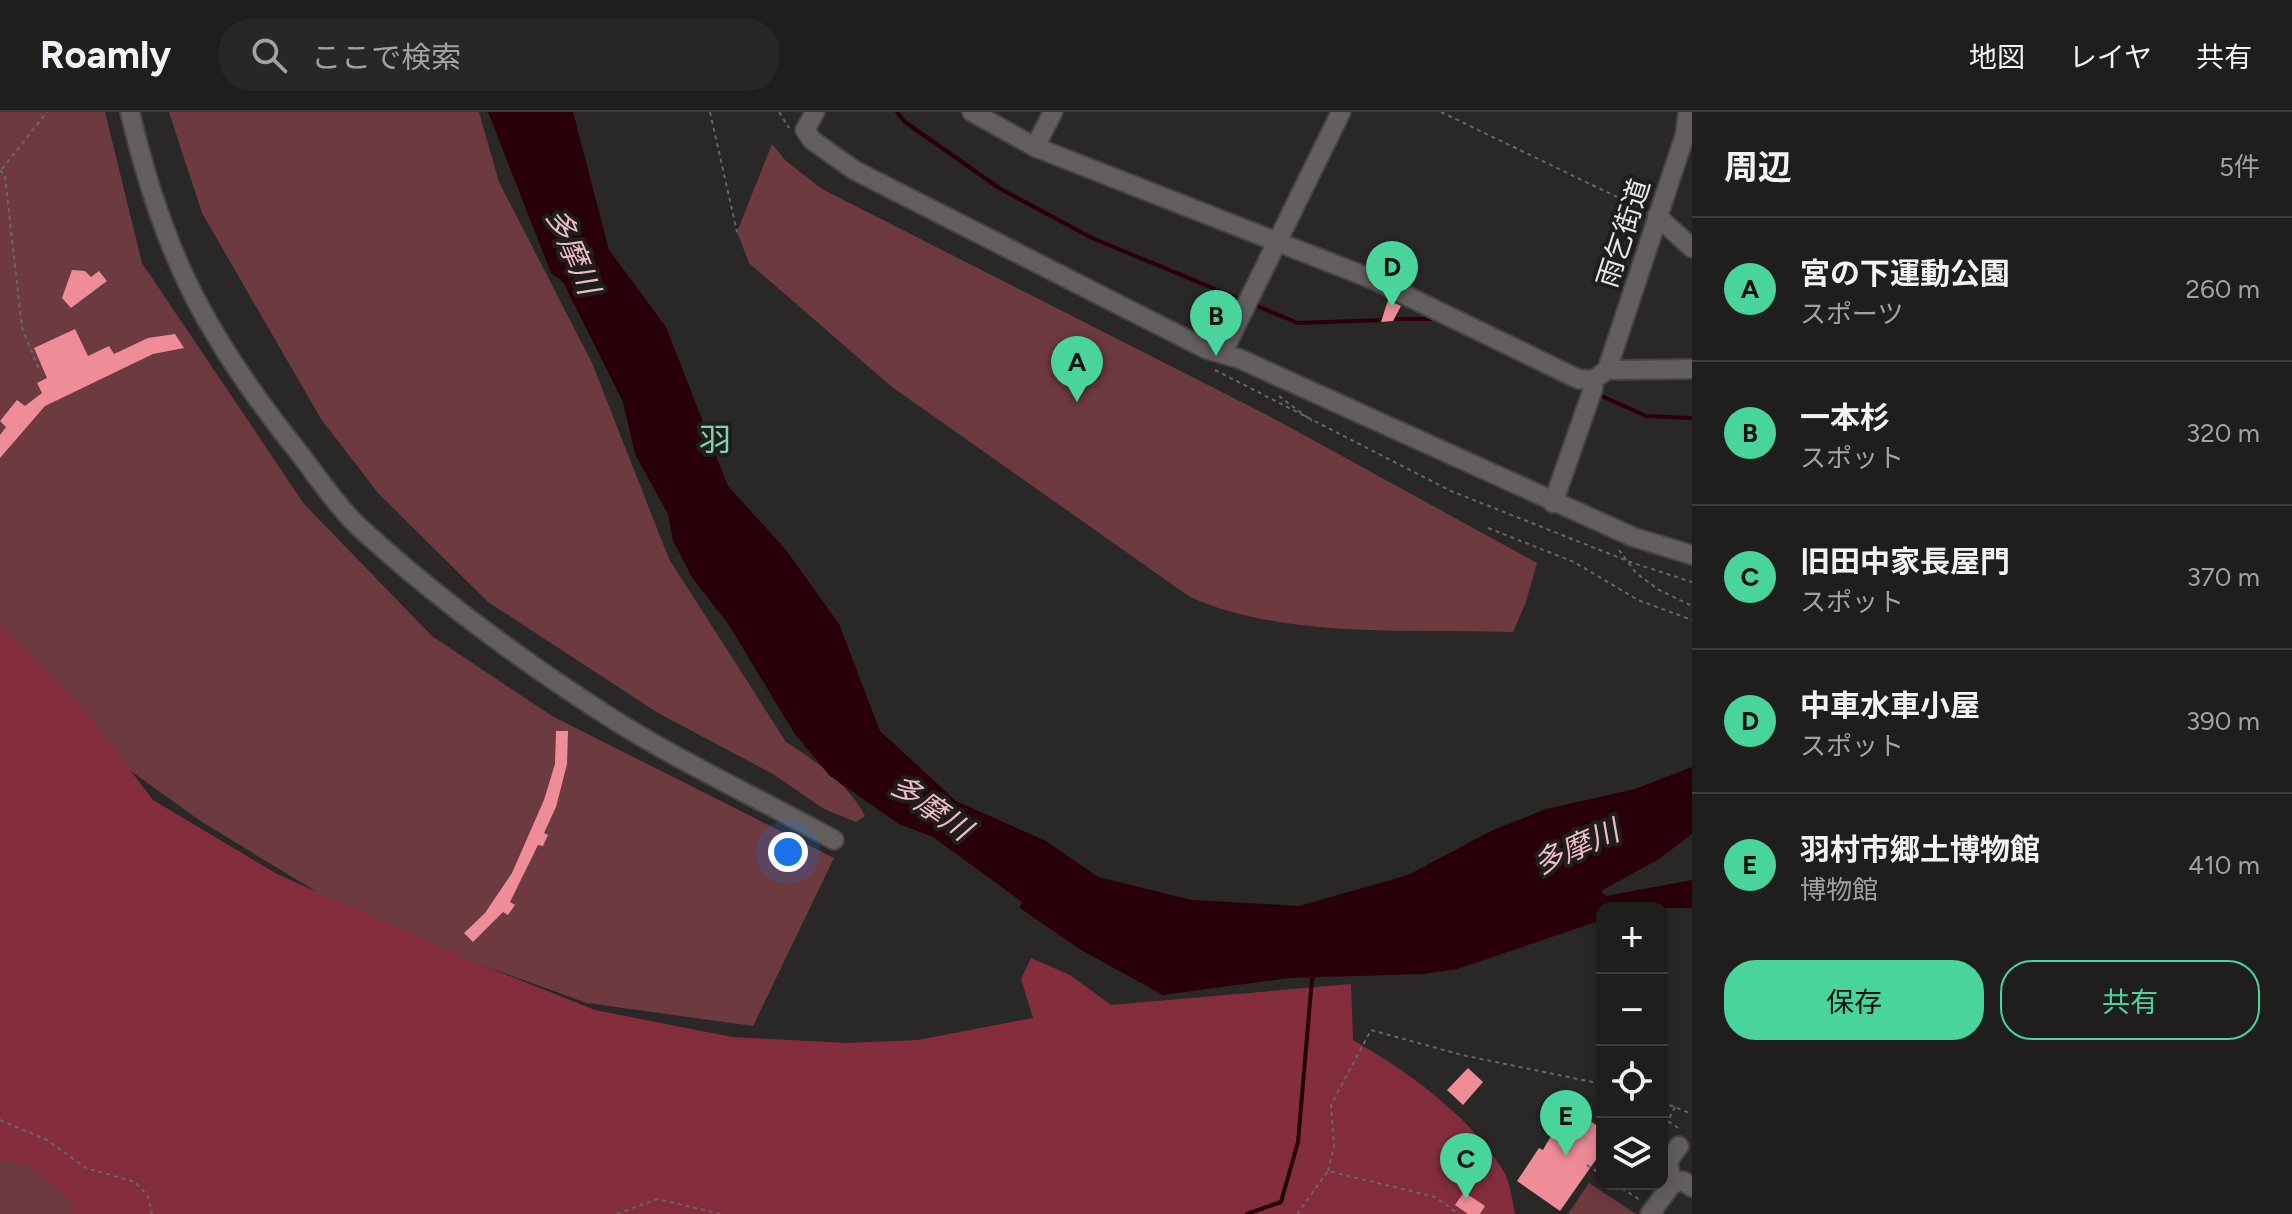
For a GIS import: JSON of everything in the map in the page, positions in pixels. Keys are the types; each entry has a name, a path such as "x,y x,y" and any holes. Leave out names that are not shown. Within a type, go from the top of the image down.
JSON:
{"street":[{"path":"130,112 152,197 168,243 212,333 248,388 355,523 492,638 614,720 834,840"},
{"path":"815,112 805,130 812,140 854,170 1206,349 1223,352 1633,537 1692,555"},
{"path":"972,112 1035,147 1372,279 1578,379 1596,384 1692,369"},
{"path":"1035,147 1053,112"},
{"path":"1223,352 1341,112"},
{"name":"雨乞街道","path":"1553,503 1685,135 1688,112"},
{"path":"1657,216 1692,248"},
{"path":"1672,1184 1668,1161 1679,1146"},
{"path":"1647,1209 1672,1184 1683,1181 1692,1187"}],"path":[{"path":"39,369 22,328 7,190 0,170 47,112"},
{"path":"710,112 737,232"},
{"path":"779,112 791,132"},
{"path":"1441,112 1657,216"},
{"path":"1320,426 1451,491 1630,562 1692,582"},
{"path":"1488,528 1574,562 1638,600 1692,620"},
{"path":"1615,547 1636,573 1659,590 1692,606"},
{"path":"1297,1214 1328,1171 1334,1146 1331,1105 1371,1030 1462,1055 1596,1083"},
{"path":"1668,1104 1692,1114"},
{"path":"1668,1121 1675,1107"},
{"path":"0,1120 47,1140 86,1168 135,1182 148,1196 152,1214"},
{"path":"1587,1165 1596,1171"},
{"path":"1328,1171 1435,1197 1459,1214"},
{"path":"1623,1190 1647,1209"},
{"path":"617,1214 657,1199 721,1214"}],"shaded area":[{"path":"0,112 105,112 142,263 304,504 432,636 552,716 834,858 753,1026 587,1003 373,926 202,822 114,759 0,635"},
{"path":"169,112 479,112 499,182 592,363 669,559 786,742 841,784 865,816 856,822 824,809 773,774 658,713 488,602 378,493 321,419 202,213"},
{"path":"772,144 786,161 822,189 1269,416 1537,563 1526,602 1513,632 1391,631 1307,626 1266,620 1190,597 892,387 749,263 737,232"},
{"path":"0,624 85,711 153,800 277,874 472,961 595,1010 732,1037 847,1043 918,1040 1033,1018 1021,979 1031,958 1070,975 1111,1005 1351,984 1353,1040 1434,1095 1471,1129 1504,1172 1515,1214 73,1214 71,1201 27,1165 0,1159"},
{"path":"0,1135 98,1214 0,1214"},
{"path":"1589,1183 1636,1214 1568,1214"}],"water":[{"name":"多摩川","path":"488,112 573,112 609,250 666,327 728,486 786,550 839,624 880,731 956,801 1046,841 1098,877 1192,900 1299,906 1408,875 1493,830 1546,809 1635,789 1692,767 1692,834 1659,859 1601,891 1606,896 1692,880 1692,908 1668,908 1668,902 1596,902 1596,922 1457,969 1423,974 1289,978 1163,995 1081,950 1020,908 1022,902 933,837 899,824 830,776 794,733 729,625 693,579 673,541 668,514 635,454 623,402 563,282 551,273"}],"building":[{"path":"72,270 85,271 91,277 99,271 107,281 71,308 62,298"},
{"path":"1388,300 1401,306 1393,321 1381,322"},
{"path":"75,329 88,356 109,346 114,354 148,338 175,334 184,348 153,354 45,406 0,458 0,435 6,427 0,421 17,400 25,406 42,393 37,383 47,378 34,348"},
{"path":"556,731 568,731 567,764 556,807 544,833 548,835 543,846 538,845 510,902 515,905 508,915 503,912 473,942 464,933 485,913 512,873 544,800 555,764"},
{"path":"1468,1068 1483,1082 1463,1105 1447,1090"},
{"path":"1568,1106 1596,1125 1596,1160 1560,1211 1517,1181 1539,1148 1543,1150"},
{"path":"1464,1192 1485,1206 1480,1214 1468,1214 1455,1205"}],"waterway":[{"path":"897,112 905,122 999,188 1092,238 1244,301"},
{"path":"1252,304 1298,323 1383,320"},
{"path":"1392,319 1435,319"},
{"path":"1595,393 1646,416 1692,418"},
{"path":"1247,1214 1281,1202 1298,1142 1312,979 1317,973"}],"place":[{"name":"中車水車小屋","path":"1392,307"},
{"name":"一本杉","path":"1216,356"},
{"name":"宮の下運動公園","path":"1077,402"},
{"name":"羽村市郷土博物館","path":"1566,1156"},
{"name":"旧田中家長屋門","path":"1466,1199"}],"district":[{"name":"羽","path":"715,440"}]}
